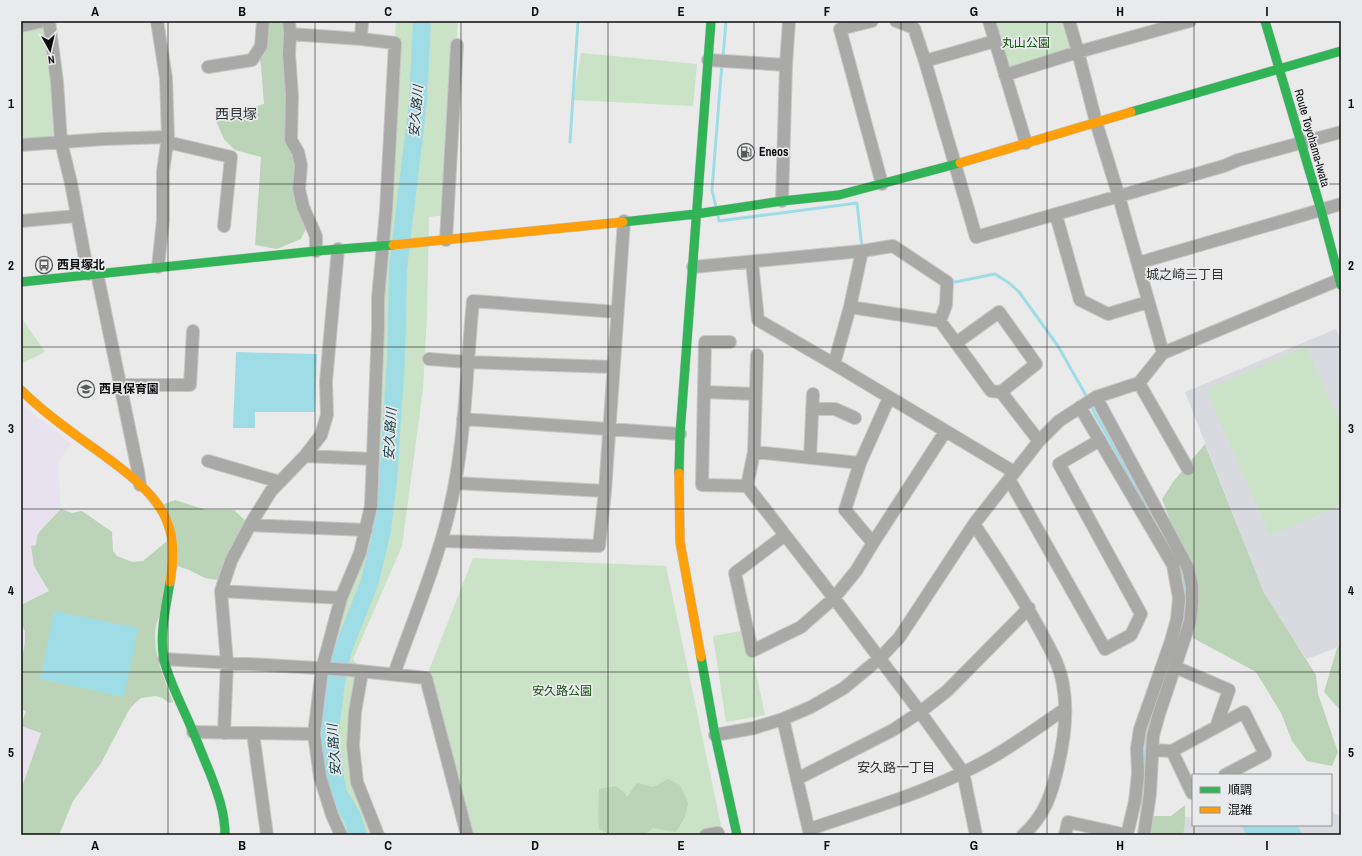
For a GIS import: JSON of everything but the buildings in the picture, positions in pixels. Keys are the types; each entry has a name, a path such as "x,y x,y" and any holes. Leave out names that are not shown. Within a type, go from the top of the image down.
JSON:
{"street":[{"path":"21,26 44,21"},
{"path":"49,21 57,82 61,142 71,183 76,216 121,385 140,485"},
{"path":"157,21 166,78 168,140 163,171 163,220 158,267"},
{"path":"208,67 252,60 261,46 262,21"},
{"path":"290,21 289,54 292,95 291,140 298,152 302,165 299,189 303,207 316,236 316,251"},
{"path":"361,39 362,21"},
{"path":"711,21 680,434 680,542 715,735 738,835"},
{"path":"782,201 786,65 789,21"},
{"path":"872,21 840,29 882,184"},
{"path":"896,21 914,28 976,237 1119,197 1224,166 1238,160 1341,132"},
{"path":"989,21 1026,143"},
{"path":"1069,21 1096,122 1163,353"},
{"path":"1005,75 1078,52 1190,21"},
{"name":"Route Toyohama-Iwata","path":"1265,21 1280,69 1300,144 1321,210 1340,281"},
{"path":"290,34 395,43 384,245 378,298 371,506 360,553 341,598 322,669 314,734 320,777 332,815 341,835"},
{"path":"925,61 995,41"},
{"path":"446,240 456,45"},
{"path":"21,282 92,273 446,240 696,214 782,201 839,195 955,164 1341,51"},
{"path":"708,60 786,65"},
{"path":"21,145 61,142 168,140 231,157 224,226"},
{"path":"1138,263 1341,204"},
{"path":"1056,215 1080,300 1108,314 1148,302"},
{"path":"21,221 76,216"},
{"path":"441,542 599,546 605,491 608,428 624,221"},
{"path":"693,267 862,251 893,246 947,282 946,305 940,321"},
{"path":"224,733 227,663 221,591 231,561 250,525 271,491 305,456 321,435 327,415 326,380 338,249"},
{"path":"834,364 850,307 862,251"},
{"path":"752,262 758,320 834,364 945,432 1012,476 1105,649 1131,635 1141,614 1059,464 1100,440"},
{"path":"715,735 754,728 783,719 811,707 844,688 880,658 899,638 974,524 1039,441 1059,421 1096,397 1139,383 1163,353 1340,281"},
{"path":"394,674 441,542 455,483 463,419 473,301 617,312"},
{"path":"850,307 940,321 956,343 991,391 1001,392 1036,364 999,312 956,343"},
{"path":"121,385 190,385 193,331"},
{"path":"730,342 705,342 702,485 747,486"},
{"path":"757,355 754,452 747,486 880,658 963,772 976,835"},
{"path":"429,359 467,362 613,367"},
{"path":"1139,383 1188,469"},
{"path":"21,390 37,406 128,473 159,506 167,520 172,537 174,555 162,634 164,659 171,682 193,732 223,808 225,835"},
{"path":"704,392 756,394"},
{"path":"1001,392 1039,441"},
{"path":"810,458 813,394"},
{"path":"1065,835 1068,822 1127,835 1135,801 1138,774 1137,748 1140,729 1177,643 1190,622 1192,603 1192,586 1188,568 1096,397"},
{"path":"873,543 845,510 860,463 889,398"},
{"path":"1080,407 1173,565 1179,598 1175,667 1158,714 1153,736 1150,794 1144,835"},
{"path":"812,409 835,409 855,418"},
{"path":"463,419 680,434"},
{"path":"784,535 735,573 752,651 801,627 834,598 856,571 945,432"},
{"path":"754,452 860,463"},
{"path":"305,456 373,459"},
{"path":"208,461 280,482"},
{"path":"455,483 605,491"},
{"path":"974,524 1029,608 1057,662 1063,685 1065,709 1060,758 1054,788 1041,816 1029,833"},
{"path":"250,525 366,530"},
{"path":"221,591 341,598"},
{"path":"797,779 893,730 920,712 947,691 1029,608"},
{"path":"164,659 356,671 426,678 467,835"},
{"path":"1175,667 1229,690 1216,727"},
{"path":"356,671 353,746 357,782 378,835"},
{"path":"783,719 810,832 922,790 963,772 991,758 1065,709"},
{"path":"1152,750 1172,751 1244,712 1265,754 1227,774"},
{"path":"193,732 314,734"},
{"path":"254,733 267,835"},
{"path":"1172,751 1192,793"},
{"path":"706,835 718,833 718,835"}],"shaded area":[{"path":"1336,329 1341,342 1341,646 1307,659 1268,603 1185,392"},
{"path":"21,404 71,444 58,462 61,509 72,513 82,511 112,532 113,551 117,556 132,562 143,561 172,537 156,625 154,645 169,703 156,696 141,698 129,710 101,763 73,801 59,835 21,835"},
{"path":"1332,812 1341,818 1341,835 1145,835 1146,826 1155,816 1192,817 1192,826 1332,826"}],"green space":[{"path":"264,21 290,21 291,140 309,222 301,239 277,249 255,245 261,157 235,150 224,139 216,121 218,112 250,108 264,104 261,66 258,51"},
{"path":"396,21 458,21 452,87 445,215 429,217 427,315 423,389 402,546 353,659 362,672 353,746 376,835 342,835 314,734 326,656 366,537"},
{"name":"丸山公園","path":"995,21 1064,21 1072,47 1069,52 1014,69 1010,67"},
{"path":"49,24 58,142 21,142 21,28"},
{"path":"581,53 697,64 693,106 573,100"},
{"path":"21,317 45,352 21,364"},
{"path":"1306,347 1341,425 1341,505 1270,535 1206,390"},
{"path":"1205,444 1264,593 1316,675 1318,694 1338,752 1332,766 1307,761 1292,741 1281,713 1256,672 1193,638 1186,564 1162,499 1173,482"},
{"path":"175,500 206,510 234,510 250,525 224,581 205,578 178,566 156,625 155,636 159,664 173,702 169,703 156,696 141,698 129,710 101,763 73,801 59,835 21,835 21,790 41,733 21,726 26,711 21,709 21,663 25,643 25,632 21,622 21,605 49,591 34,566 31,546 36,545 39,532 61,509 72,513 82,511 112,532 113,551 117,556 132,562 143,561 172,537 159,506"},
{"name":"安久路公園","path":"473,558 666,566 722,830 698,835 467,835 426,678"},
{"path":"747,630 765,715 726,722 713,636"},
{"path":"1341,645 1341,711 1324,692 1337,648"},
{"path":"668,779 680,785 688,803 685,817 676,832 653,828 644,835 610,835 599,829 599,789 616,786 625,793 627,797 637,783 653,787"},
{"path":"1185,805 1183,835 1147,835 1148,816 1171,816"}],"water":[{"path":"236,352 317,354 315,412 255,412 255,428 233,428"},
{"path":"54,611 138,628 124,697 40,679"},
{"path":"1242,826 1298,826 1303,835 1246,835"}],"waterway":[{"name":"安久路川","path":"358,835 352,817 338,793 330,744 331,721 342,652 370,581 382,530 388,481 396,359 398,268 418,102 422,21"},
{"path":"570,142 578,21"},
{"path":"723,58 726,21"},
{"path":"716,207 712,190 722,63"},
{"path":"718,216 719,221 857,203 862,248"},
{"path":"949,279 955,282 995,274 1009,283 1019,292 1058,346 1088,399"},
{"path":"1090,404 1169,546"},
{"path":"1179,563 1184,578 1186,600"},
{"path":"1138,835 1144,797 1147,736 1152,718"}],"traffic: fast":[{"path":"679,473 680,434 711,21"},
{"path":"1265,21 1321,210 1341,285"},
{"path":"1131,112 1341,51"},
{"path":"623,222 839,195 960,163"},
{"path":"21,282 316,251 393,245"},
{"path":"170,582 162,641 164,660 172,685 194,733 216,788 222,811 225,835"},
{"path":"701,657 715,735 737,835"}],"traffic: slow":[{"path":"960,163 1131,112"},
{"path":"393,245 623,222"},
{"path":"21,390 53,418 127,473 152,497 162,510 172,538 173,553 170,582"},
{"path":"679,473 680,542 701,657"}],"place":[{"name":"Eneos","path":"746,152"},
{"name":"西貝塚北","path":"44,265"},
{"name":"西貝保育園","path":"86,389"}],"district":[{"name":"西貝塚","path":"236,114"},
{"name":"城之崎三丁目","path":"1185,274"},
{"name":"安久路一丁目","path":"896,767"}]}
